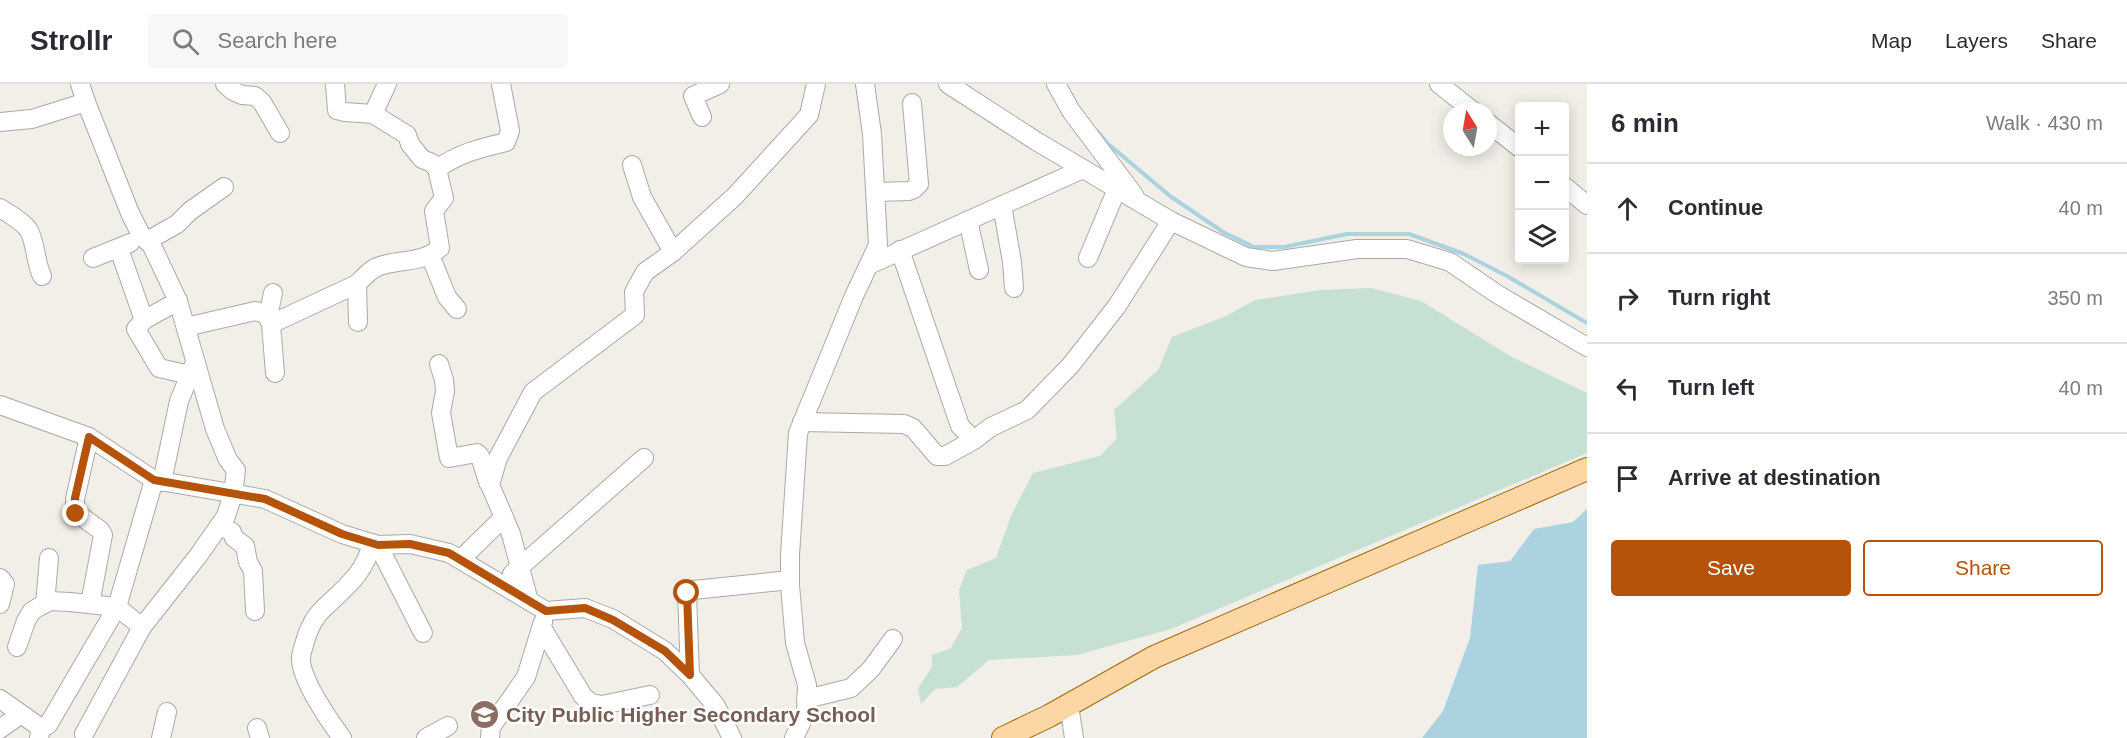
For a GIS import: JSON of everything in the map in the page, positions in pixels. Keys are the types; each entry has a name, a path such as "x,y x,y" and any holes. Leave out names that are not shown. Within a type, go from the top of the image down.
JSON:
{"main road":[{"path":"1003,738 1069,705 1154,657 1587,469"},
{"path":"1102,686 1160,669 1587,484"}],"street":[{"path":"80,84 130,213 144,238 152,246 178,300 186,327 193,368 228,460 236,470 233,494 221,526 142,627 84,734"},
{"path":"225,84 233,91 242,95 255,96 262,102 280,134"},
{"path":"269,320 357,284 378,267 412,261 430,255 440,248 434,211 444,198 437,169 432,163 422,159 406,135 373,114 337,110 335,84"},
{"path":"373,114 387,84"},
{"path":"437,169 452,158 470,150 506,142 510,131 501,84"},
{"path":"702,117 693,96 720,84"},
{"path":"490,485 498,458 533,392 635,315 634,292 645,272 672,252 735,196 809,115 816,84"},
{"path":"794,738 806,713 807,685 795,643 790,580 798,433 840,328 878,245 872,134 865,84"},
{"path":"948,84 1036,141 1171,221 1246,257 1274,261 1357,249 1407,249 1450,262 1497,294 1587,347"},
{"path":"1056,84 1071,111 1140,202"},
{"path":"1439,84 1462,102"},
{"path":"0,122 32,119 86,102"},
{"path":"876,192 909,191 915,189 919,184 912,104"},
{"path":"1497,130 1515,144"},
{"path":"632,165 642,197 672,252"},
{"path":"869,265 1083,169"},
{"path":"93,258 177,224 190,211 224,187"},
{"path":"1088,258 1117,189"},
{"path":"1569,190 1587,205"},
{"path":"1002,205 1014,288"},
{"path":"0,208 27,228 32,237 42,276"},
{"path":"968,220 979,270"},
{"path":"802,422 904,424 913,428 938,456 945,456 974,440 991,427 1027,410 1070,366 1117,306 1171,221"},
{"path":"119,249 144,320"},
{"path":"900,250 960,426 974,440"},
{"path":"430,255 447,297 457,309"},
{"path":"357,284 358,322"},
{"path":"273,293 269,320 275,373"},
{"path":"178,300 144,320 136,329 159,368 193,368"},
{"path":"186,327 255,311 262,311 269,320"},
{"path":"439,364 445,391 441,413 449,458 477,453 480,456 488,482 511,534 529,601"},
{"path":"0,699 21,714 40,733 48,724 117,607 158,481 179,401 193,368"},
{"path":"0,405 89,437 158,481 265,499 342,534 375,544 410,544 449,553 529,601 544,620 583,696 591,703 602,705 650,695"},
{"path":"89,437 75,498 75,512 100,530 103,536 90,604"},
{"path":"501,583 644,458"},
{"path":"461,559 504,517"},
{"path":"221,526 232,532 234,537 245,546 254,574 255,611"},
{"path":"375,544 423,633"},
{"path":"342,738 312,690 300,659 308,632 318,614 362,571 375,544"},
{"path":"45,604 49,558"},
{"path":"0,578 5,584 0,604"},
{"path":"690,675 687,593 693,590 790,580"},
{"path":"17,647 32,611 49,601 117,607 142,627"},
{"path":"544,620 585,608 613,620 665,651 690,675 716,706 732,738"},
{"path":"490,738 491,727 526,677 544,620"},
{"path":"806,699 851,688 871,669 893,639"},
{"path":"1069,705 1074,738"},
{"path":"161,738 167,712"},
{"path":"0,729 21,714"},
{"path":"426,738 448,726"}],"green space":[{"path":"1371,288 1421,301 1512,357 1587,393 1587,453 1171,629 1077,655 989,660 957,687 935,689 921,704 918,688 932,667 932,655 950,649 962,628 959,590 967,570 996,558 1011,516 1033,473 1100,456 1117,438 1114,410 1158,370 1172,337 1226,316 1255,300 1320,290"}],"water":[{"path":"1587,509 1587,738 1422,738 1443,711 1470,638 1478,565 1510,561 1534,529 1573,522"}],"waterway":[{"path":"1097,131 1107,143 1170,196 1223,232 1254,247 1284,247 1347,234 1409,234 1464,254 1507,276 1587,323"}],"place":[{"name":"City Public Higher Secondary School","path":"485,715"}],"route":[{"path":"76,514 75,498 89,437 154,480 265,499 342,534 378,545 410,544 449,553 546,611 585,608 613,620 665,651 690,675 687,593"}]}
